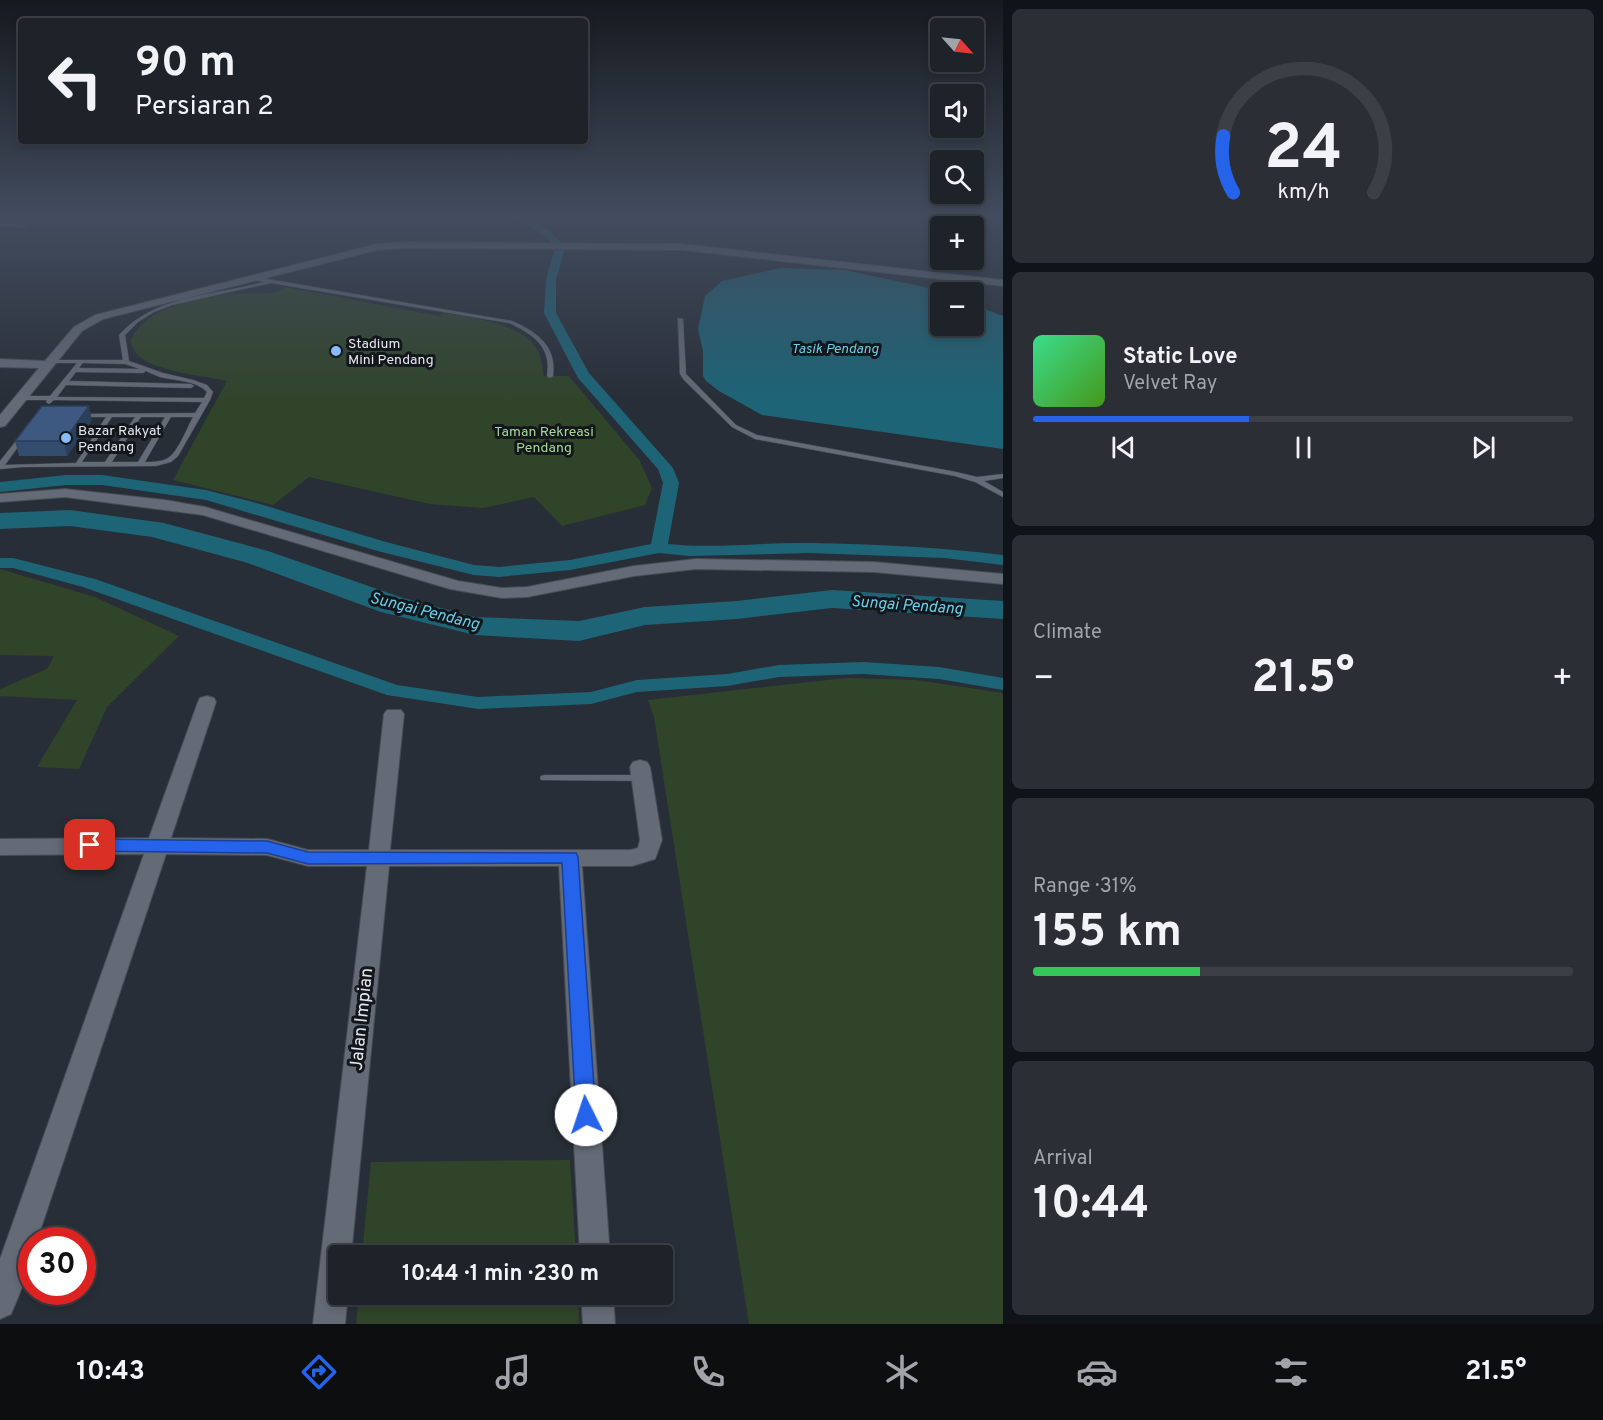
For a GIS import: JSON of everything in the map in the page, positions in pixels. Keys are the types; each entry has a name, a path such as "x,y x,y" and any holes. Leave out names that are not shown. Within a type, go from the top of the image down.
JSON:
{"street":[{"path":"0,423 78,329 99,316 247,279"},
{"path":"967,279 1003,283"},
{"path":"0,363 50,363"},
{"path":"0,498 65,493 165,504 205,511 456,586 493,592 527,592 634,571 696,564 874,567 1003,579"},
{"path":"0,1303 207,702"},
{"name":"Jalan Impian","path":"328,1324 394,714"},
{"path":"0,847 46,844 267,847 301,858 632,858 647,853 651,840 641,772"},
{"path":"570,857 594,1245"},
{"path":"598,1305 599,1324"}],"lane":[{"path":"254,279 510,322 530,330 540,340 551,362 550,376"},
{"path":"126,362 122,335 149,313 170,305 272,282"},
{"path":"680,319 683,374 744,432 779,443 956,474 978,480 1003,495"},
{"path":"46,407 82,361"},
{"path":"0,466 140,464 169,461 176,455 210,392 205,386 148,371 126,362 50,363"},
{"path":"75,370 148,371"},
{"path":"64,383 205,386"},
{"path":"21,398 207,400"},
{"path":"75,414 198,415"},
{"path":"140,464 170,414"},
{"path":"78,464 110,415"},
{"path":"108,464 139,415"},
{"path":"0,466 27,432"},
{"path":"978,480 1003,476"},
{"path":"545,778 641,772"}],"green space":[{"name":"Taman Rekreasi Pendang","path":"285,287 439,316 444,313 483,320 511,328 523,335 539,353 544,376 569,376 640,461 652,488 645,505 562,526 534,497 483,508 430,504 309,477 273,505 173,480 227,381 154,365 137,354 130,341 150,317 164,309 196,299 230,294 271,293"},
{"path":"0,569 95,597 179,636 107,707 79,769 37,767 77,700 0,696 0,689 47,669 54,656 0,655"},
{"path":"846,678 916,680 1003,693 1003,1324 749,1324 654,717 648,700"},
{"path":"570,1160 575,1245 363,1245 371,1162"},
{"path":"358,1305 578,1305 579,1324 356,1324"}],"water":[{"name":"Tasik Pendang","path":"732,279 886,279 930,288 930,336 984,336 984,309 1003,316 1003,449 762,415 719,391 703,376 703,351 698,329 705,296 722,281"}],"building":[{"path":"42,406 89,406 64,441 15,441"}],"waterway":[{"path":"551,279 550,313 583,375 665,468 671,483 659,548"},
{"path":"0,487 66,480 102,480 206,495 247,505 380,546 474,570 499,572 570,565 659,548"},
{"name":"Sungai Pendang","path":"0,521 70,518 154,529 258,557 392,605 475,626 579,631 645,616 737,610 832,599 1003,610"},
{"path":"659,548 689,551 810,548 944,553 1003,560"},
{"path":"0,563 13,563 89,583 394,691 478,703 591,698 637,686 727,680 779,671 863,668 939,673 1003,684"}],"place":[{"name":"Stadium Mini Pendang","path":"336,351"},
{"name":"Bazar Rakyat Pendang","path":"66,438"}],"route":[{"path":"90,845 267,847 301,858 570,857 586,1115"}]}
